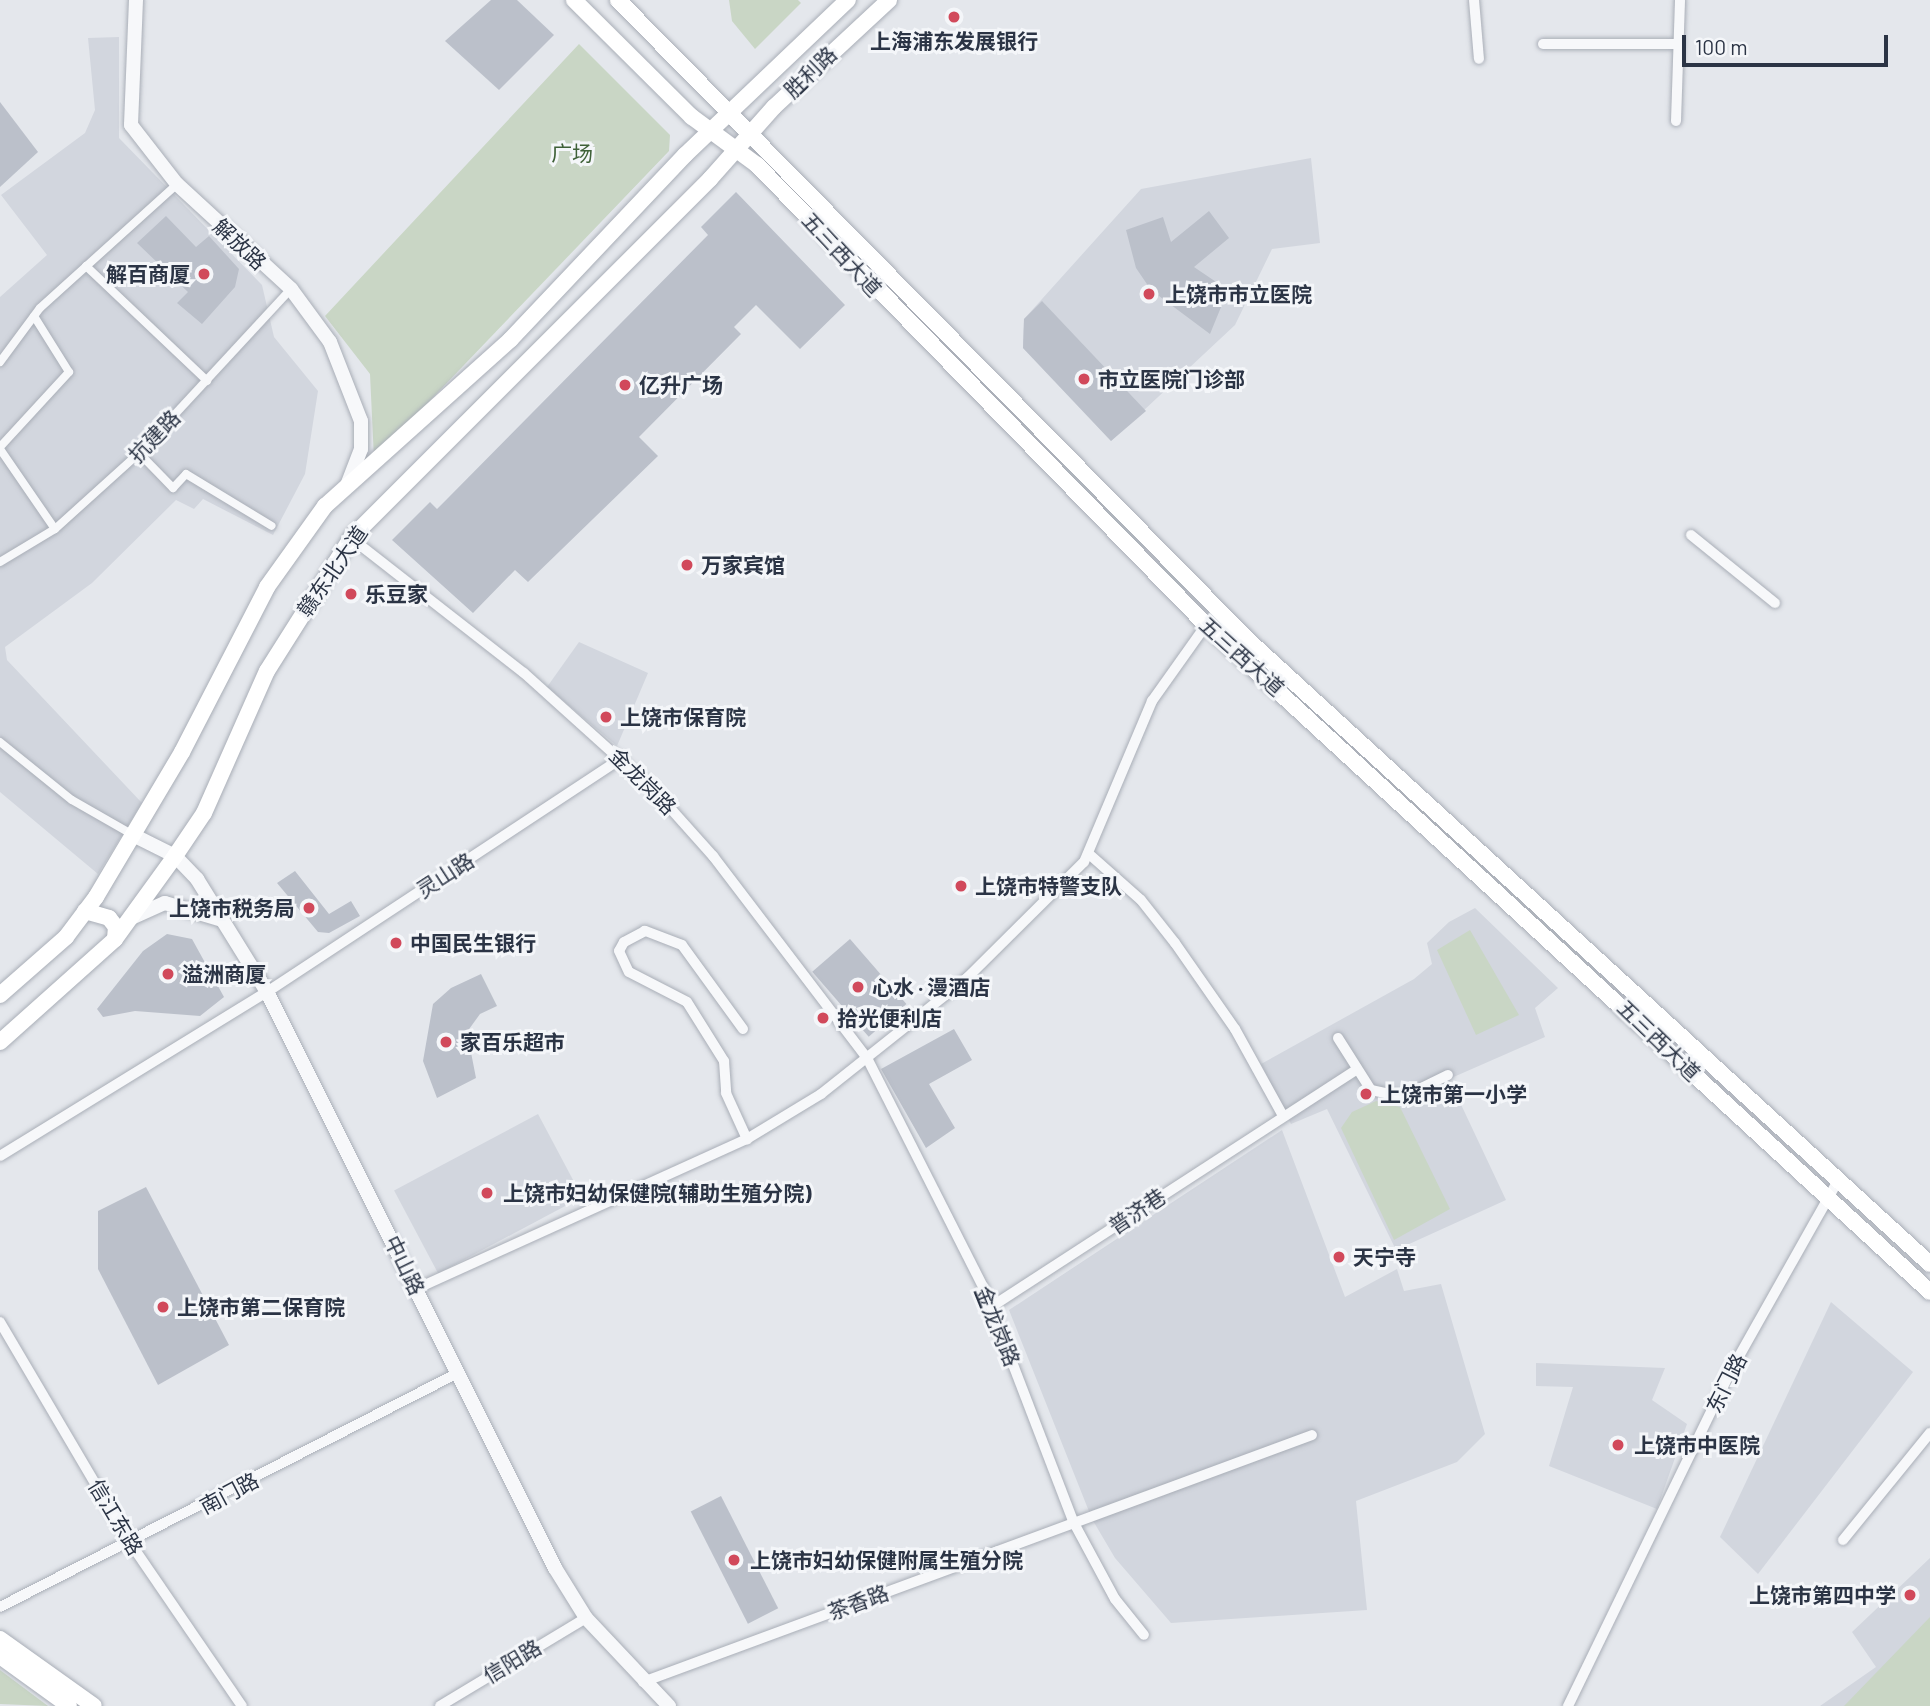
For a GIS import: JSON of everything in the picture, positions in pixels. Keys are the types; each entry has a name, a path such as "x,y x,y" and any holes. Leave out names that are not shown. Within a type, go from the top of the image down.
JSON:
{"main road":[{"name":"五三西大道","path":"574,0 711,131 757,165 1206,625 1625,1007 1825,1200 1930,1292"},
{"name":"五三西大道","path":"618,0 1248,640 1839,1179 1927,1255"},
{"name":"胜利路","path":"0,995 65,937 85,911 133,835 267,587 301,535 347,486 510,340 711,131 848,0"},
{"name":"胜利路","path":"735,149 889,0"},
{"name":"赣东北大道","path":"0,1042 115,939 175,856 204,813 267,671 351,538 735,149"},
{"path":"85,911 109,918 116,927 115,939"},
{"path":"0,1639 94,1706"},
{"path":"0,1656 69,1706"}],"street":[{"name":"解放路","path":"136,0 131,125 177,184 291,289 330,342 355,395 361,449 347,486"},
{"path":"1474,0 1479,59"},
{"path":"1676,121 1680,0"},
{"path":"1543,44 1679,44"},
{"path":"0,362 34,316 177,184"},
{"path":"86,267 207,381"},
{"name":"抗建路","path":"0,562 55,529 139,453 291,289"},
{"path":"34,316 69,372 0,448 55,529"},
{"path":"139,453 173,488 186,474 272,526"},
{"path":"1691,535 1775,603"},
{"name":"金龙岗路","path":"351,538 622,758 713,856 867,1058 991,1307 1074,1523 1115,1598 1144,1635"},
{"path":"416,1289 747,1139 821,1094 968,977 1089,854 1153,702 1206,625"},
{"path":"0,742 72,800 133,835"},
{"name":"灵山路","path":"0,1156 267,992 622,758"},
{"name":"中山路","path":"133,835 175,856 222,920 267,992 456,1374 586,1618 643,1682 669,1706"},
{"path":"1089,854 1141,900 1175,943 1239,1035 1282,1114"},
{"path":"131,918 165,903 222,920"},
{"path":"743,1029 682,945 645,931 624,942 619,951 629,972 687,1002 724,1061 726,1093 747,1139"},
{"path":"1338,1038 1371,1090 1403,1097 1448,1075"},
{"name":"普济巷","path":"991,1307 1282,1114 1356,1070"},
{"name":"东门路","path":"1568,1706 1729,1374 1839,1179"},
{"name":"信江东路","path":"0,1322 131,1544 242,1706"},
{"name":"南门路","path":"0,1607 131,1544 456,1374"},
{"path":"1843,1539 1930,1433"},
{"name":"茶香路","path":"643,1682 1312,1435"},
{"name":"信阳路","path":"440,1706 586,1618"}],"shaded area":[{"path":"119,37 119,138 262,285 274,337 318,391 305,474 273,535 203,499 194,509 176,500 92,583 5,647 7,660 142,803 98,874 0,792 0,297 47,255 1,195 85,133 95,110 88,38"},
{"name":"上饶市市立医院","path":"1311,158 1320,243 1272,249 1235,325 1111,441 1023,348 1024,319 1141,189"},
{"name":"上饶市保育院","path":"579,642 648,673 617,746 547,687"},
{"name":"上饶市第一小学","path":"1475,908 1558,988 1535,1008 1545,1037 1449,1079 1506,1200 1396,1250 1327,1109 1291,1124 1261,1064 1414,979 1432,964 1427,943 1449,922"},
{"name":"上饶市妇幼保健院(辅助生殖分院)","path":"538,1114 582,1197 438,1274 394,1191"},
{"path":"1282,1130 1345,1297 1397,1269 1404,1291 1441,1284 1485,1434 1457,1462 1356,1501 1367,1610 1171,1623 1115,1558 1092,1519 1009,1310"},
{"path":"1831,1302 1913,1372 1758,1574 1720,1537"},
{"name":"上饶市中医院","path":"1536,1363 1665,1368 1652,1400 1687,1424 1657,1509 1549,1466 1573,1387 1536,1386"},
{"name":"上饶市第四中学","path":"1930,1558 1930,1706 1820,1706 1876,1667 1852,1632"}],"green space":[{"path":"729,0 798,0 801,3 755,49 732,21"},
{"name":"广场","path":"579,44 670,135 669,151 374,459 370,374 325,316"},
{"path":"1470,930 1519,1015 1476,1035 1437,950"},
{"path":"1376,1101 1400,1107 1450,1209 1394,1240 1341,1128 1352,1112"},
{"path":"1930,1617 1930,1706 1844,1706"},
{"path":"0,1670 48,1706 0,1704"}],"building":[{"path":"491,0 517,0 554,35 499,90 445,41"},
{"path":"0,102 38,152 0,187"},
{"name":"亿升广场","path":"736,192 845,305 800,349 756,305 734,327 741,334 639,437 658,456 528,582 515,570 473,613 392,540 430,502 437,509 708,235 701,227"},
{"path":"1209,211 1229,238 1194,267 1228,290 1210,334 1151,290 1136,268 1126,230 1163,217 1171,242"},
{"name":"解百商厦","path":"166,216 196,247 209,236 239,269 235,287 202,324 177,303 188,292 137,243"},
{"name":"市立医院门诊部","path":"1042,301 1146,411 1111,441 1023,348 1024,319"},
{"name":"上饶市税务局","path":"295,871 329,914 351,901 360,916 329,933 318,932 277,883"},
{"name":"溢洲商厦","path":"167,934 192,939 224,997 200,1016 135,1011 103,1017 97,1009 143,951"},
{"name":"心水 · 漫酒店","path":"850,939 906,1004 869,1037 812,972"},
{"name":"家百乐超市","path":"481,974 497,1006 480,1014 467,1032 476,1078 437,1098 423,1061 433,1004 451,988"},
{"path":"954,1029 972,1060 929,1084 955,1128 926,1148 881,1069"},
{"name":"上饶市第二保育院","path":"146,1187 229,1345 158,1385 98,1269 98,1211"},
{"name":"上饶市妇幼保健附属生殖分院","path":"721,1496 778,1608 748,1624 691,1511"}],"place":[{"name":"上海浦东发展银行","path":"954,17"},
{"name":"解百商厦","path":"204,274"},
{"name":"上饶市市立医院","path":"1149,294"},
{"name":"市立医院门诊部","path":"1084,379"},
{"name":"亿升广场","path":"625,385"},
{"name":"万家宾馆","path":"687,565"},
{"name":"乐豆家","path":"351,594"},
{"name":"上饶市保育院","path":"606,717"},
{"name":"上饶市特警支队","path":"961,886"},
{"name":"上饶市税务局","path":"309,908"},
{"name":"中国民生银行","path":"396,943"},
{"name":"溢洲商厦","path":"168,974"},
{"name":"心水 · 漫酒店","path":"858,987"},
{"name":"拾光便利店","path":"823,1018"},
{"name":"家百乐超市","path":"446,1042"},
{"name":"上饶市第一小学","path":"1366,1094"},
{"name":"上饶市妇幼保健院(辅助生殖分院)","path":"487,1193"},
{"name":"天宁寺","path":"1339,1257"},
{"name":"上饶市第二保育院","path":"163,1307"},
{"name":"上饶市中医院","path":"1618,1445"},
{"name":"上饶市妇幼保健附属生殖分院","path":"734,1560"},
{"name":"上饶市第四中学","path":"1910,1595"}]}
